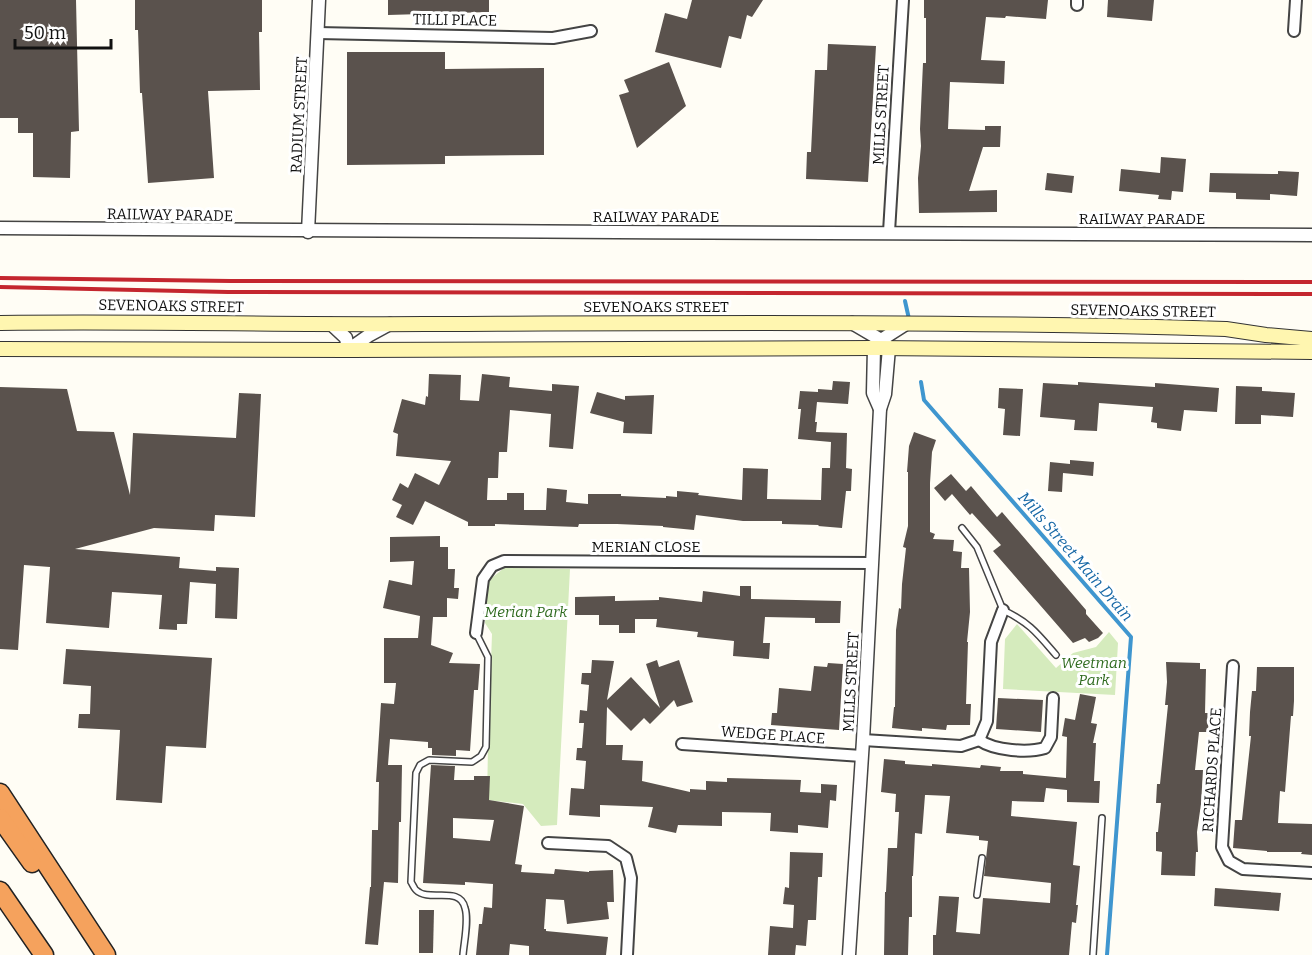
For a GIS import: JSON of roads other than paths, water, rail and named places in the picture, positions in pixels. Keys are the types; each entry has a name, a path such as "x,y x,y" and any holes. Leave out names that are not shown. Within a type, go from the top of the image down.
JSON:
{"highway":[{"path":"0,793 106,955"},
{"path":"0,818 99,955"},
{"path":"0,891 44,955"}],"main road":[{"name":"SEVENOAKS STREET","path":"0,323 852,323 1214,329 1312,339"},
{"path":"0,349 348,350 881,345 1312,352"}],"street":[{"name":"RADIUM STREET","path":"308,232 319,0"},
{"name":"MILLS STREET","path":"889,232 903,0"},
{"path":"1294,31 1296,0"},
{"name":"TILLI PLACE","path":"318,33 554,38 591,31"},
{"name":"RAILWAY PARADE","path":"0,228 308,232 1312,235"},
{"path":"852,323 881,345 906,324"},
{"path":"331,324 346,338 348,350 390,324"},
{"name":"MILLS STREET","path":"849,955 863,740 879,410 885,394 881,345"},
{"name":"MERIAN CLOSE","path":"476,633 483,579 492,566 504,561 872,563"},
{"path":"863,740 961,746 979,740 987,721 991,642 1003,610"},
{"name":"RICHARDS PLACE","path":"1233,666 1222,846 1229,861 1243,869 1312,873"},
{"path":"979,740 984,744 1004,749 1035,751 1045,747 1051,737 1053,698"},
{"name":"WEDGE PLACE","path":"682,744 862,756"},
{"path":"548,843 608,846 626,858 631,878 627,955"}],"lane":[{"path":"962,528 977,547 1003,610 1032,627 1056,656"},
{"path":"464,955 466,911 463,902 455,896 423,894 416,890 411,882 416,773 420,765 429,760 472,762 481,756 486,747 488,657 476,633"},
{"path":"1093,955 1102,818"},
{"path":"977,895 982,858"}],"waterway":[{"path":"905,301 909,319"},
{"name":"Mills Street Main Drain","path":"921,382 924,400 1131,637 1107,955"}],"railway":[{"path":"0,278 231,281 1312,282"},
{"path":"0,287 228,292 1312,294"}],"park label":[{"name":"Merian Park","path":"526,612"},
{"name":"Weetman Park","path":"1094,672"}]}
